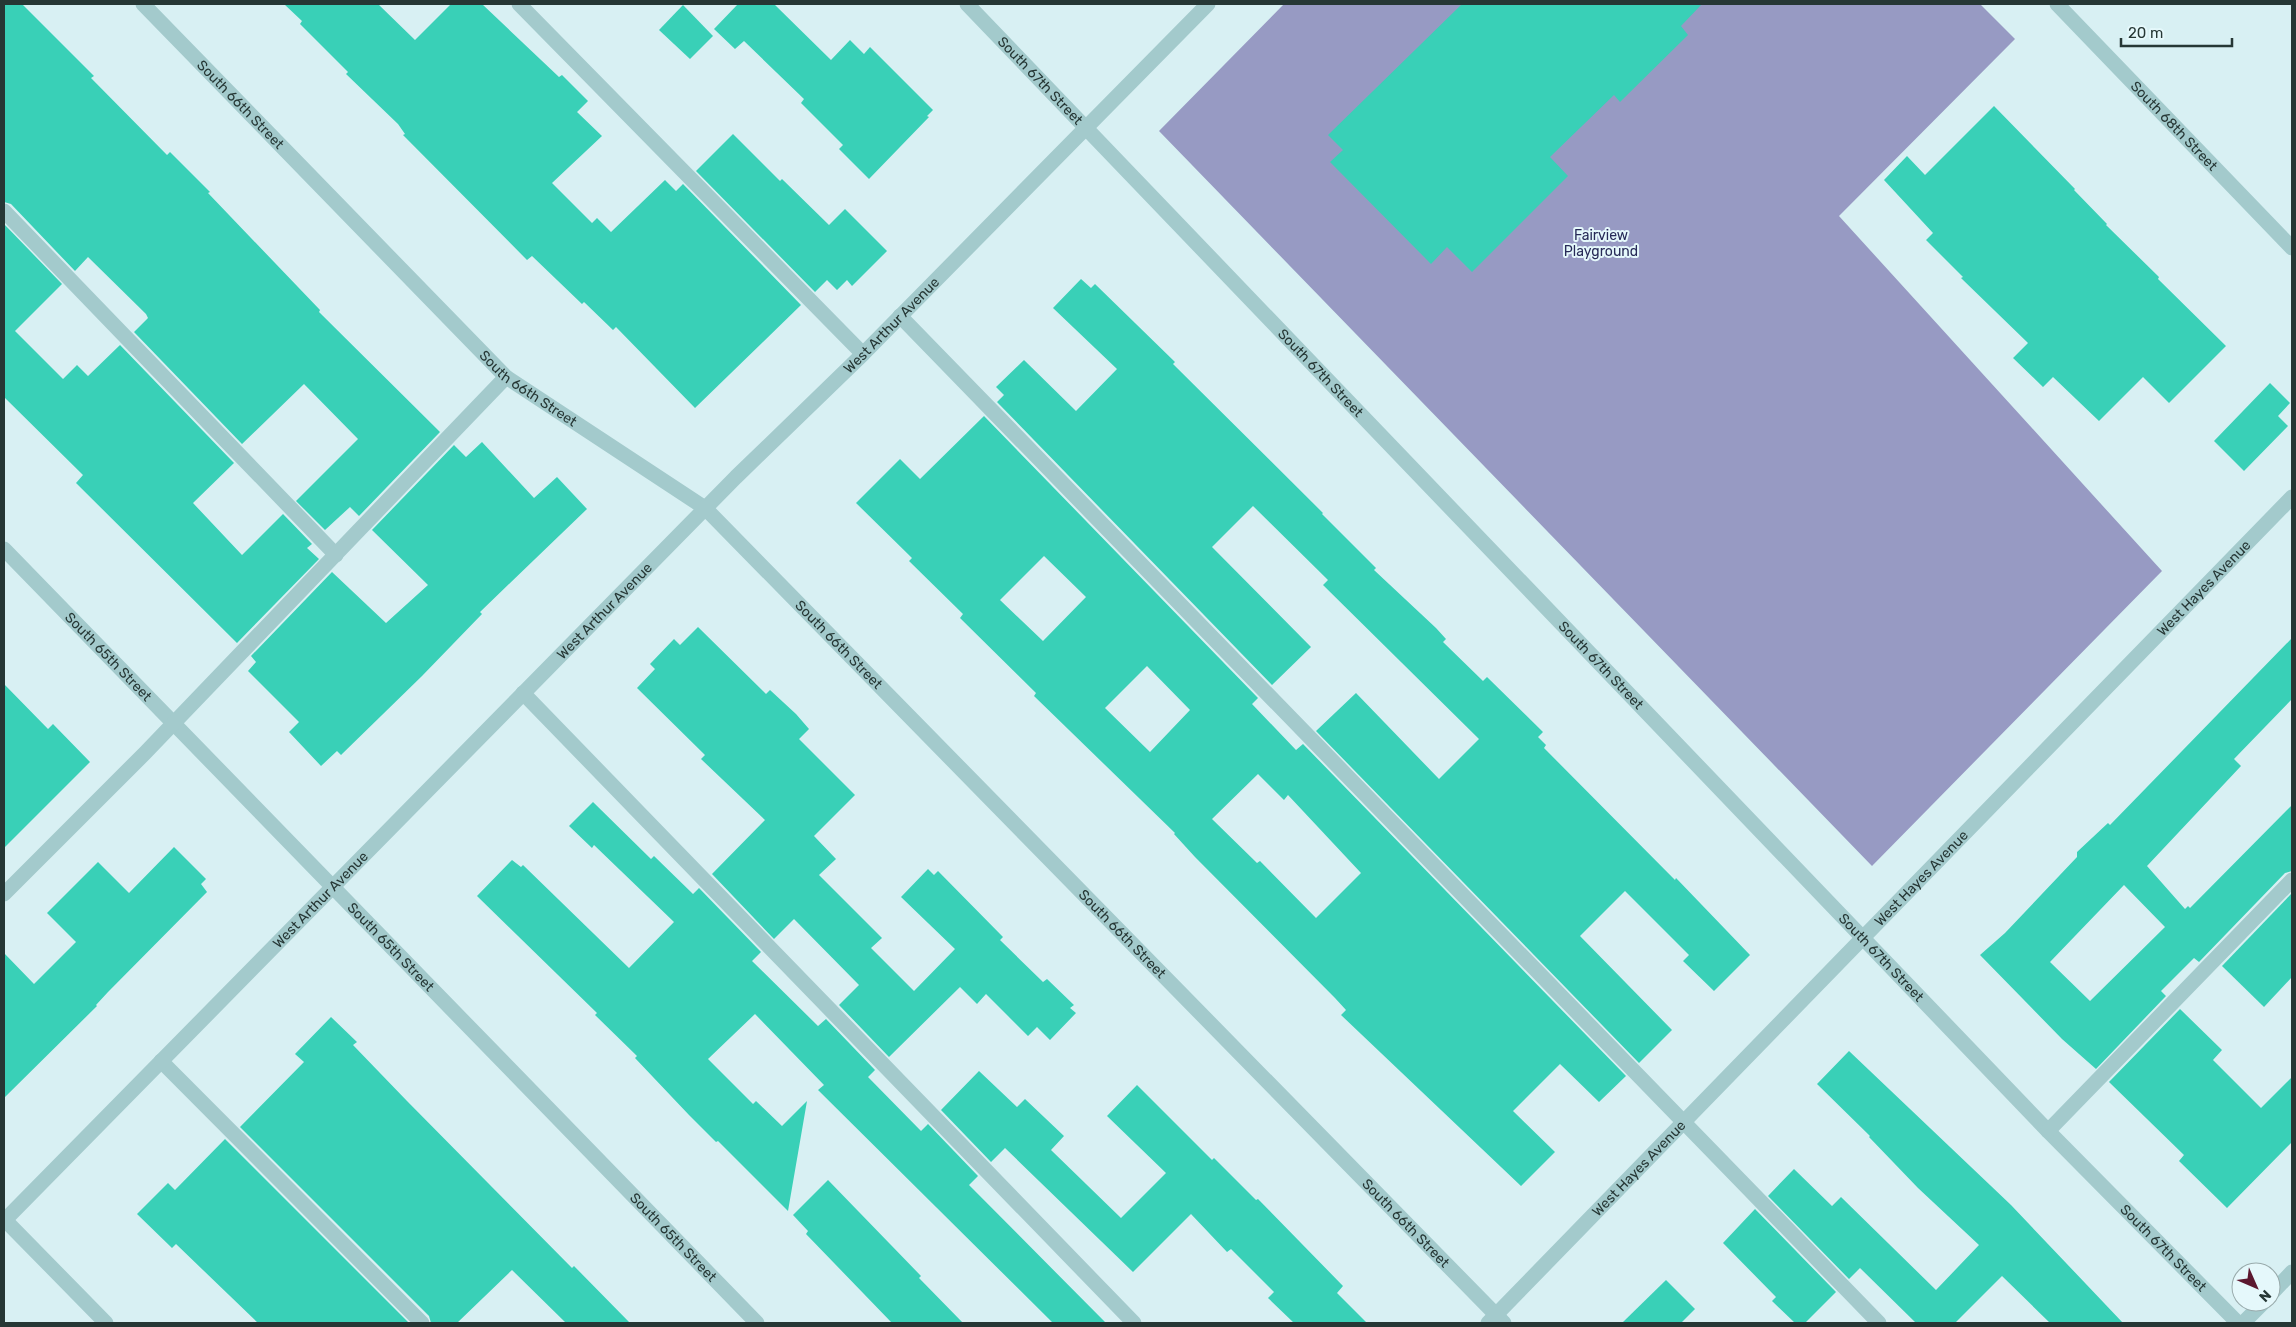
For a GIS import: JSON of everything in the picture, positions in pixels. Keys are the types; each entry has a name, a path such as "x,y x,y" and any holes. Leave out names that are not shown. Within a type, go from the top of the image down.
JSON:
{"street":[{"name":"South 66th Street","path":"143,4 506,377 705,508 1496,1320"},
{"path":"518,4 863,354"},
{"name":"South 67th Street","path":"967,4 2048,1131 2238,1323"},
{"name":"West Arthur Avenue","path":"4,1220 334,887 705,508 863,354 1208,4"},
{"name":"South 68th Street","path":"2057,4 2292,248"},
{"path":"4,211 336,555"},
{"path":"900,316 1879,1323"},
{"path":"4,894 174,723 506,377"},
{"name":"West Hayes Avenue","path":"1496,1320 1684,1123 2292,497"},
{"name":"South 65th Street","path":"4,549 758,1323"},
{"path":"523,693 1134,1323"},
{"path":"2048,1131 2292,880"},
{"path":"161,1060 422,1323"},
{"path":"4,1220 106,1323"},
{"path":"2281,1284 2292,1272"},
{"path":"2243,1323 2254,1312"}],"green space":[{"name":"Fairview Playground","path":"1284,4 1980,4 2015,39 1839,216 2162,571 1872,866 1159,131"}],"building":[{"path":"4,4 22,4 94,76 91,78 167,155 170,152 210,192 208,193 320,310 319,312 440,432 359,516 350,507 325,530 296,501 358,439 304,384 242,444 134,332 148,318 146,314 88,257 75,271 11,204 4,202"},
{"path":"284,4 378,4 415,40 451,4 482,4 559,77 562,75 588,101 577,112 602,136 552,183 592,223 597,218 611,232 665,180 676,191 683,184 801,305 695,408 616,327 613,330 584,302 582,304 532,256 527,260 403,135 405,134 398,124 346,74 348,72 300,24 302,21"},
{"path":"738,4 774,4 831,60 850,40 864,54 870,47 933,110 927,116 929,117 869,179 839,149 843,145 801,103 804,99 744,41 735,49 714,29"},
{"path":"1462,4 1702,4 1681,26 1688,35 1620,102 1614,95 1550,157 1568,176 1472,272 1447,247 1431,264 1330,162 1343,150 1328,135"},
{"path":"683,5 713,36 690,59 659,30"},
{"path":"1994,106 2075,189 2106,225 2159,277 2158,279 2226,346 2169,403 2143,377 2099,421 2053,377 2043,387 2013,358 2028,343 1961,278 1963,277 1926,240 1933,233 1884,180 1907,156 1925,175"},
{"path":"733,134 780,181 782,179 829,225 845,209 887,251 852,286 847,280 837,290 827,280 815,292 696,171"},
{"path":"4,224 62,284 15,331 63,379 77,365 88,376 120,345 234,463 193,503 242,555 283,514 312,544 307,548 319,559 237,643 76,483 83,475 4,397"},
{"path":"1081,279 1091,288 1095,284 1175,362 1173,364 1376,568 1374,570 1436,628 1446,639 1443,642 1483,681 1487,677 1543,732 1538,737 1546,745 1544,748 1675,880 1676,878 1750,955 1714,991 1683,961 1689,955 1625,891 1580,936 1672,1030 1639,1063 1316,731 1356,693 1439,779 1479,739 1323,585 1328,580 1253,506 1212,547 1311,647 1272,685 997,402 1004,395 996,387 1024,360 1076,411 1117,369 1053,308"},
{"path":"2270,383 2290,403 2278,416 2288,426 2244,471 2214,441"},
{"path":"984,416 1258,698 1252,704 1296,750 1303,744 1626,1076 1599,1102 1560,1064 1513,1111 1555,1152 1521,1186 1341,1015 1346,1010 1335,998 1195,857 1175,833 1034,696 1036,693 960,618 963,614 909,561 912,558 856,503 900,459 920,479","holes":["1044,556 1086,597 1043,641 1000,600","1147,666 1190,710 1150,752 1105,708","1258,774 1284,800 1288,795 1361,873 1316,918 1260,861 1257,863 1212,819"]},
{"path":"482,442 534,498 557,477 587,509 480,612 482,614 422,676 341,755 337,751 321,766 289,732 299,722 248,671 256,662 251,656 332,572 386,623 428,585 372,530 454,445 466,457"},
{"path":"698,627 766,694 770,690 796,714 809,729 799,739 855,795 814,836 836,859 819,875 882,938 871,948 914,991 955,949 901,897 928,869 934,875 938,871 1003,937 1000,940 1043,982 1047,979 1074,1005 1070,1008 1076,1013 1050,1040 1037,1027 1028,1036 986,994 977,1004 960,987 889,1057 839,1005 859,985 794,919 774,939 712,874 765,820 701,759 705,755 637,688 655,669 650,664 674,639 680,645"},
{"path":"2292,638 2292,699 2234,759 2241,766 2147,866 2185,909 2188,906 2190,908 2292,805 2292,871 2285,873 2199,962 2194,958 2161,991 2166,996 2096,1069 2062,1039 1980,955 2005,933 2077,857 2077,852 2108,823 2110,825","holes":["2124,885 2165,927 2090,1001 2050,962"]},
{"path":"4,684 48,729 53,724 90,762 4,848"},
{"path":"593,802 651,859 654,856 693,894 699,888 761,952 752,961 818,1026 826,1019 875,1070 868,1077 921,1131 928,1124 978,1176 969,1185 1106,1323 1053,1323 818,1090 824,1085 755,1014 708,1059 753,1104 756,1101 782,1126 807,1101 788,1211 718,1141 716,1142 689,1115 635,1058 637,1056 595,1015 597,1013 477,896 512,860 521,867 523,865 629,968 674,922 594,845 592,848 569,826"},
{"path":"174,847 206,879 201,884 207,892 108,992 97,1006 4,1098 4,953 34,984 76,942 47,913 98,862 129,893"},
{"path":"2292,893 2292,977 2264,1007 2222,966"},
{"path":"2180,1009 2222,1050 2213,1060 2261,1108 2292,1077 2292,1142 2227,1208 2179,1161 2184,1155 2109,1082"},
{"path":"331,1017 357,1042 353,1045 407,1101 572,1268 574,1266 630,1323 566,1323 512,1270 457,1323 431,1323 429,1316 240,1127 304,1062 295,1054"},
{"path":"1849,1051 2011,1205 2123,1323 2050,1323 2002,1276 1955,1323 1916,1323 1860,1268 1849,1279 1768,1196 1794,1169 1832,1206 1841,1197 1936,1290 1979,1245 1918,1188 1870,1136 1817,1084"},
{"path":"979,1071 1017,1107 1025,1099 1064,1136 1051,1150 1121,1218 1166,1173 1107,1116 1137,1085 1212,1160 1214,1158 1256,1200 1258,1199 1343,1286 1337,1293 1367,1323 1294,1323 1268,1298 1274,1292 1231,1249 1227,1252 1191,1214 1133,1272 1005,1148 991,1162 941,1110"},
{"path":"225,1139 409,1323 258,1323 176,1244 172,1248 137,1214 168,1183 175,1190"},
{"path":"828,1180 921,1276 919,1278 963,1323 892,1323 806,1234 808,1231 793,1215"},
{"path":"1755,1209 1836,1292 1805,1323 1795,1323 1772,1301 1776,1297 1723,1243"},
{"path":"1666,1280 1695,1309 1681,1323 1622,1323"}]}
